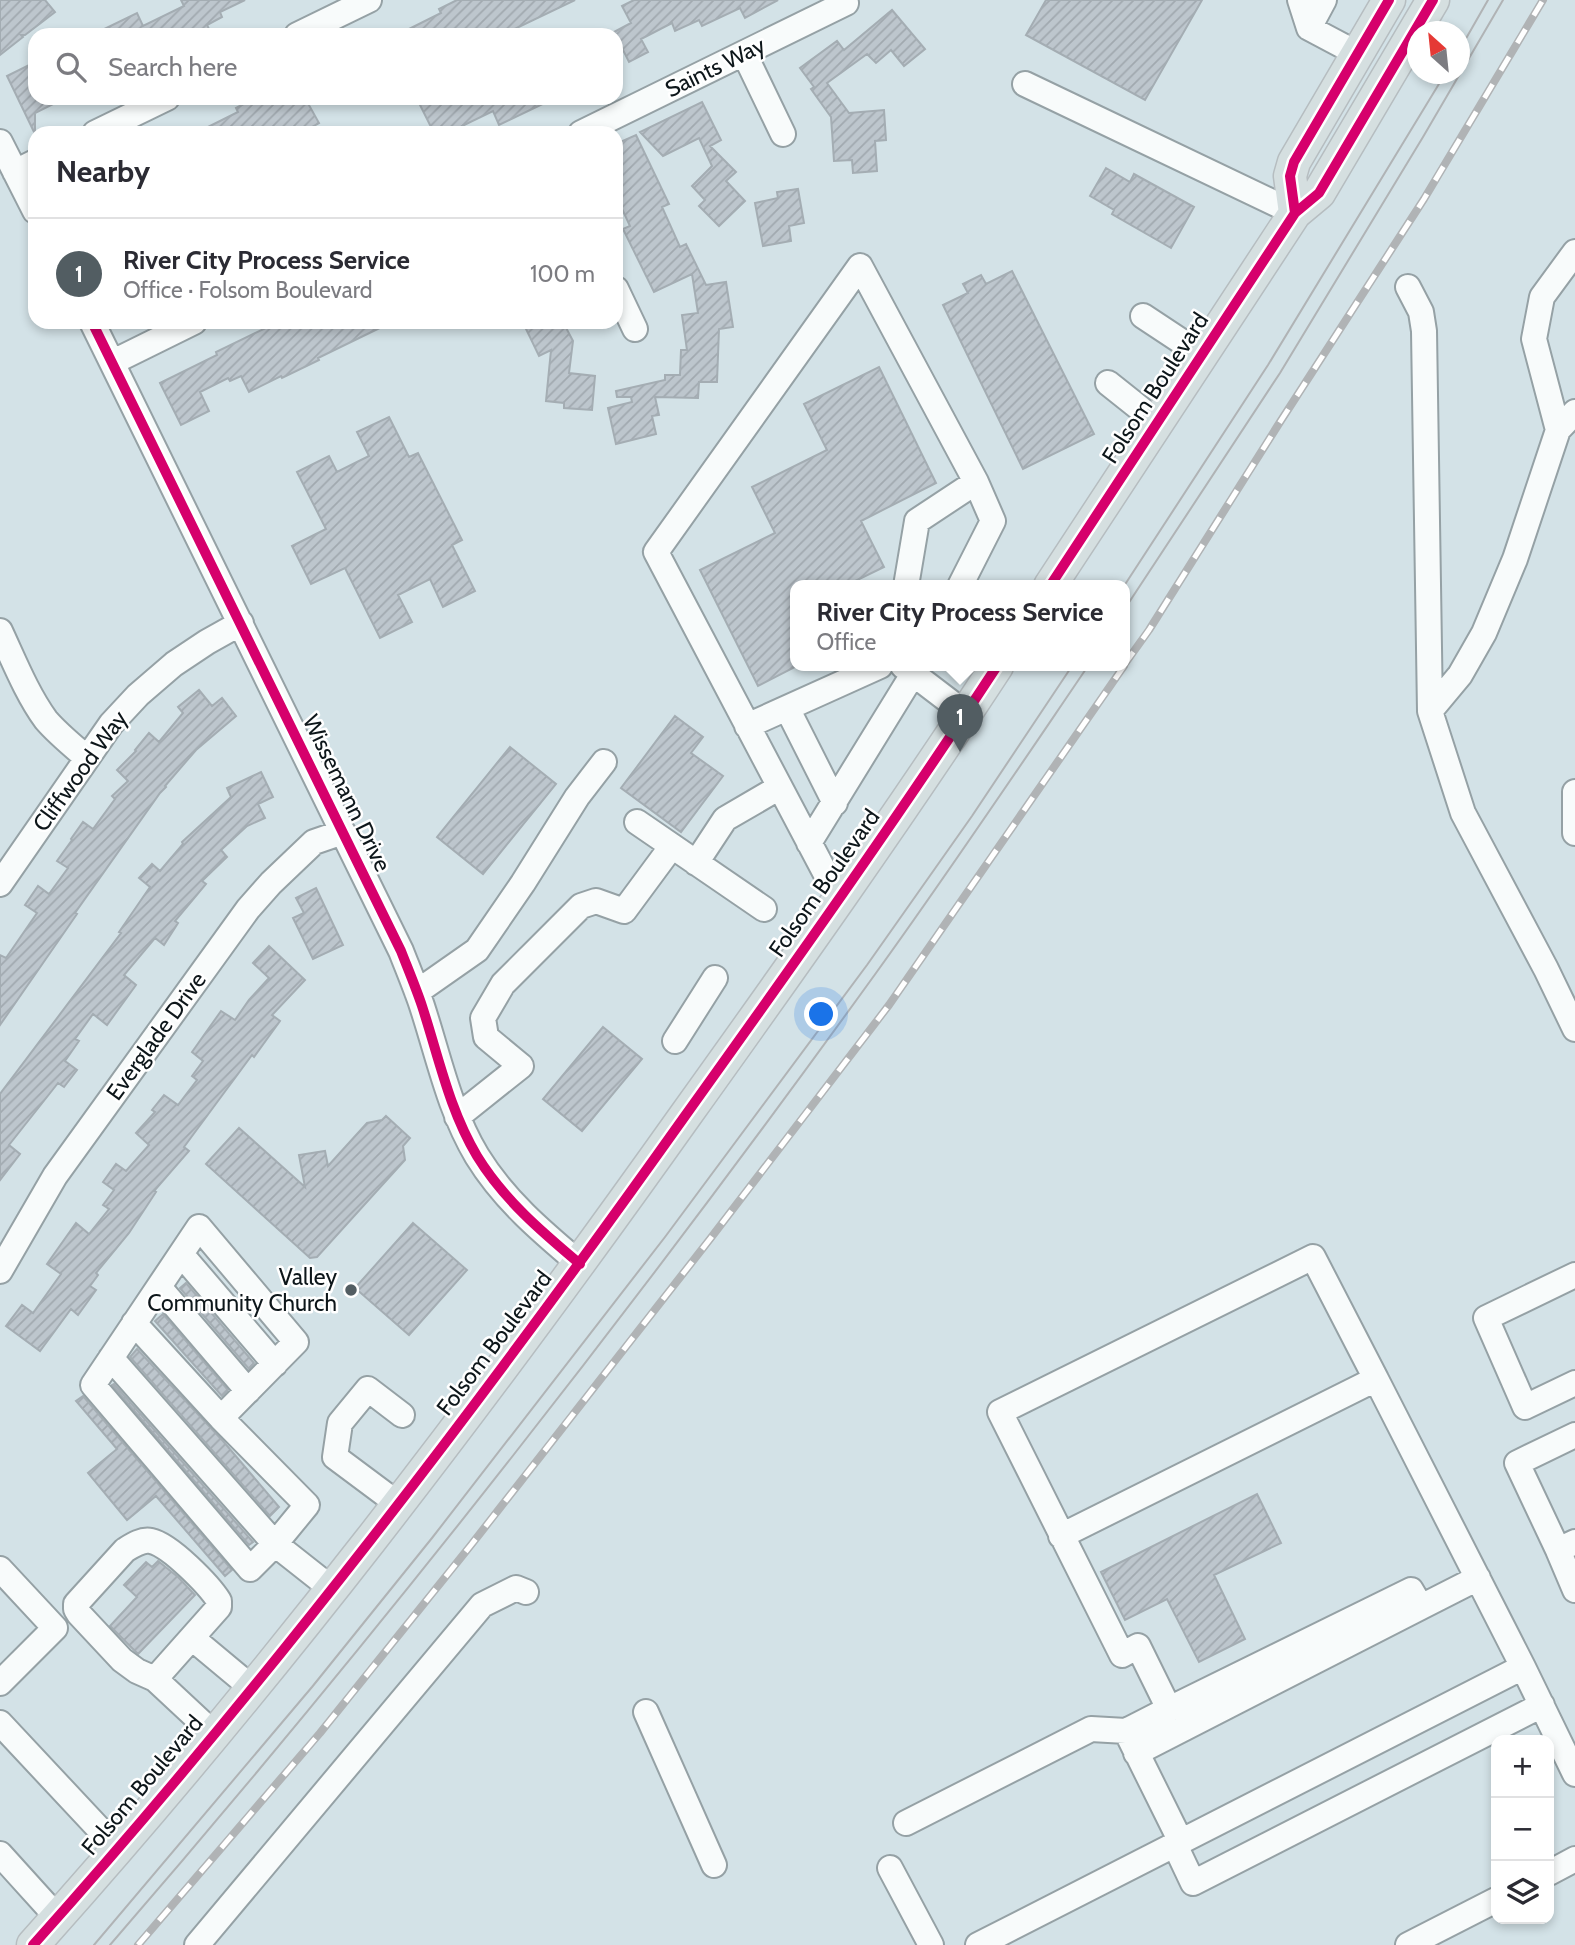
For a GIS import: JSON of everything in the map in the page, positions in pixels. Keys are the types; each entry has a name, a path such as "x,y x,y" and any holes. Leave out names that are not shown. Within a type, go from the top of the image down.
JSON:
{"main road":[{"path":"1296,214 1290,176 1294,162 1389,0"},
{"name":"Folsom Boulevard","path":"1054,580 1296,214 1319,193 1433,0"},
{"name":"Folsom Boulevard","path":"33,1945 214,1734 332,1589 580,1264 773,994 994,671"}],"street":[{"path":"311,28 369,0"},
{"name":"Saints Way","path":"595,126 846,4 844,0"},
{"path":"1300,0 1309,27 1358,54"},
{"path":"1309,27 1324,0"},
{"path":"744,53 783,134"},
{"path":"1025,84 1296,214"},
{"path":"109,126 153,105"},
{"path":"0,142 25,167"},
{"path":"1430,710 1460,675 1484,633 1567,421 1534,339 1542,297 1575,252"},
{"path":"839,899 656,552 860,265 976,482 993,521 963,580"},
{"path":"1408,287 1421,312 1424,331 1430,710 1463,813 1575,1029"},
{"path":"623,304 635,329"},
{"path":"1143,316 1202,355"},
{"name":"Wissemann Drive","path":"96,329 401,951 417,992 448,1094 477,1156 500,1189 520,1211 580,1264"},
{"path":"113,362 180,329"},
{"path":"1108,383 1157,422"},
{"path":"907,580 917,521 976,482"},
{"name":"Cliffwood Way","path":"0,884 111,724 174,664 241,623"},
{"path":"0,631 35,703 47,720 87,758"},
{"path":"747,726 869,671"},
{"path":"809,843 911,671"},
{"path":"914,671 965,714"},
{"path":"787,708 835,803"},
{"path":"417,992 477,950 577,797 604,762"},
{"path":"696,863 725,819 780,788"},
{"path":"1575,792 1575,833"},
{"path":"637,822 764,909"},
{"name":"Everglade Drive","path":"1,1266 55,1176 248,909 314,842 343,832"},
{"path":"457,1117 521,1066 486,1037 483,1018 503,984 581,906 596,901 624,911 672,846"},
{"path":"675,1041 715,978"},
{"path":"134,1323 221,1418 307,1505 250,1570 93,1385 134,1323 181,1254 275,1364 221,1418"},
{"path":"1169,1709 1138,1647 1122,1655 1000,1412 1312,1257 1524,1668 1575,1774"},
{"path":"1575,1275 1486,1318 1525,1407 1575,1383"},
{"path":"159,1287 248,1391"},
{"path":"111,1358 275,1544 332,1589"},
{"path":"1061,1536 1376,1380"},
{"path":"398,1504 335,1457 340,1423 368,1389 402,1415"},
{"path":"1575,1435 1517,1463 1566,1546 1575,1590"},
{"path":"155,1679 219,1607 219,1601 200,1577 167,1549 153,1541 145,1541 125,1550 76,1604 76,1609 122,1660 155,1679 214,1734"},
{"path":"0,1569 55,1628 0,1683"},
{"path":"906,1823 1091,1729 1131,1742 1478,1578"},
{"path":"197,1945 482,1605 516,1588 526,1592"},
{"path":"1131,1742 1169,1709 1411,1590 1421,1607"},
{"path":"192,1638 252,1688"},
{"path":"978,1945 1524,1668"},
{"path":"1131,1742 1178,1843 1193,1883 1542,1705"},
{"path":"646,1712 714,1865"},
{"path":"0,1723 117,1848"},
{"path":"0,1854 57,1917"},
{"path":"1554,1870 1575,1859"},
{"path":"890,1868 931,1945"},
{"path":"1408,1945 1491,1903"}],"building":[{"path":"0,0 45,0 55,12 34,28 28,28 28,33 21,35 23,37 0,55"},
{"path":"181,0 245,0 220,12 222,17 207,25 208,28 106,28 137,13 143,26 184,6"},
{"path":"457,0 575,0 517,28 411,28 441,13 439,9"},
{"path":"634,0 778,0 745,18 740,8 702,26 699,20 675,31 672,23 641,39 648,52 629,62 623,50 622,28 631,23 622,6"},
{"path":"1046,0 1202,0 1145,100 1026,35"},
{"path":"892,10 925,49 904,66 891,50 876,63 867,54 827,83 849,113 884,110 886,140 875,141 877,171 853,173 852,160 834,161 831,117 800,68 837,41 844,50"},
{"path":"28,66 28,105 51,105 35,113 35,126 31,126 7,76"},
{"path":"702,102 721,140 710,146 736,172 726,181 745,201 719,226 699,206 705,200 692,186 712,166 699,138 663,156 640,132"},
{"path":"242,105 309,105 319,123 314,126 210,126 238,112 236,108"},
{"path":"420,105 540,105 499,125 493,111 462,126 430,126"},
{"path":"636,135 669,204 662,207 680,247 686,244 706,285 726,282 733,327 719,329 717,382 699,382 698,398 655,397 659,415 652,416 656,434 616,444 608,408 632,402 631,397 617,397 616,391 665,380 665,375 680,375 681,350 687,350 682,315 698,313 692,274 654,292 623,229 630,226 623,211 623,141"},
{"path":"1106,168 1130,182 1134,174 1194,207 1171,248 1112,214 1114,210 1090,196"},
{"path":"798,189 804,223 789,226 791,241 763,246 755,203 778,198 777,192"},
{"path":"1012,271 1094,434 1023,469 943,305 968,293 963,284 981,275 986,284"},
{"path":"264,329 378,329 249,392 241,376 230,381 228,378 200,392 209,411 181,425 160,383 217,355 216,352"},
{"path":"526,329 567,329 573,341 569,373 595,376 592,410 564,408 564,403 546,401 551,350 539,356"},
{"path":"879,367 936,483 861,521 884,567 857,580 790,580 790,670 758,686 700,570 775,533 752,487 827,450 804,404"},
{"path":"389,417 409,457 418,453 462,540 452,545 475,591 443,607 430,579 398,595 412,622 380,638 345,568 311,584 292,546 326,529 297,472 329,456 337,472 369,456 357,432"},
{"path":"199,690 212,706 222,698 236,716 196,750 165,786 0,1025 0,955 6,958 37,913 25,905 38,886 49,894 68,868 57,861 71,839 83,822 93,829 115,799 112,796 128,781 117,770 149,733 159,742 183,713 178,707"},
{"path":"675,716 703,737 691,753 723,776 681,832 621,788"},
{"path":"510,747 556,784 483,874 437,837"},
{"path":"261,772 273,797 258,804 265,818 247,826 221,850 227,857 202,881 206,884 175,921 178,923 164,945 155,938 124,975 136,985 107,1025 93,1014 75,1039 79,1041 65,1061 77,1070 64,1087 58,1083 9,1145 20,1154 0,1180 0,1094 121,933 119,932 150,887 139,878 152,864 160,871 182,842 231,797 227,788"},
{"path":"316,888 343,945 313,959 293,918 304,913 296,898"},
{"path":"269,946 305,980 272,1015 280,1021 184,1147 189,1151 154,1191 156,1192 129,1233 96,1273 98,1275 90,1286 96,1290 78,1315 71,1309 40,1351 6,1326 22,1305 33,1313 61,1274 47,1264 76,1223 89,1234 109,1209 103,1205 114,1190 103,1182 116,1164 126,1171 149,1145 136,1133 155,1112 152,1110 164,1095 178,1105 197,1080 192,1076 203,1061 192,1052 221,1011 235,1020 269,978 253,963"},
{"path":"603,1027 642,1059 582,1131 543,1099"},
{"path":"386,1116 410,1138 403,1146 405,1160 317,1257 310,1258 206,1164 239,1128 305,1187 299,1155 325,1151 328,1166 367,1123 382,1120"},
{"path":"413,1223 467,1270 409,1335 355,1288"},
{"path":"186,1283 254,1363 249,1369 180,1288"},
{"path":"163,1314 228,1390 222,1396 155,1321"},
{"path":"137,1349 223,1441 279,1507 270,1516 130,1357"},
{"path":"114,1384 253,1542 249,1545 112,1385"},
{"path":"83,1396 232,1570 225,1576 156,1496 127,1520 88,1473 117,1449 76,1401"},
{"path":"1257,1494 1281,1543 1214,1575 1245,1639 1199,1662 1167,1599 1125,1620 1101,1572"},
{"path":"158,1561 195,1595 138,1654 110,1626 137,1597 124,1585 146,1562 152,1567"}],"tram line":[{"path":"1470,32 1488,0"},
{"path":"1130,601 1280,373 1503,0"},
{"path":"1128,580 1268,365 1439,84"},
{"path":"94,1945 312,1687 432,1538 665,1237 867,965 972,816 1069,671"},
{"path":"110,1945 310,1708 599,1345 876,973 1085,671"}],"railway":[{"path":"1130,657 1424,199 1543,0"},
{"path":"138,1945 320,1733 710,1239 889,1005 1121,671"}],"cycle path":[{"path":"1295,213 1290,176 1294,162 1389,0"},
{"path":"1054,580 1295,213 1319,193 1433,0"},
{"path":"95,329 401,951 422,1006 445,1083 467,1138 488,1172 511,1201 580,1264"},
{"path":"33,1945 120,1846 289,1643 451,1435 608,1223 764,1005 994,671"}],"place":[{"name":"River City Process Service","path":"960,752"},
{"name":"Valley Community Church","path":"351,1290"}]}
